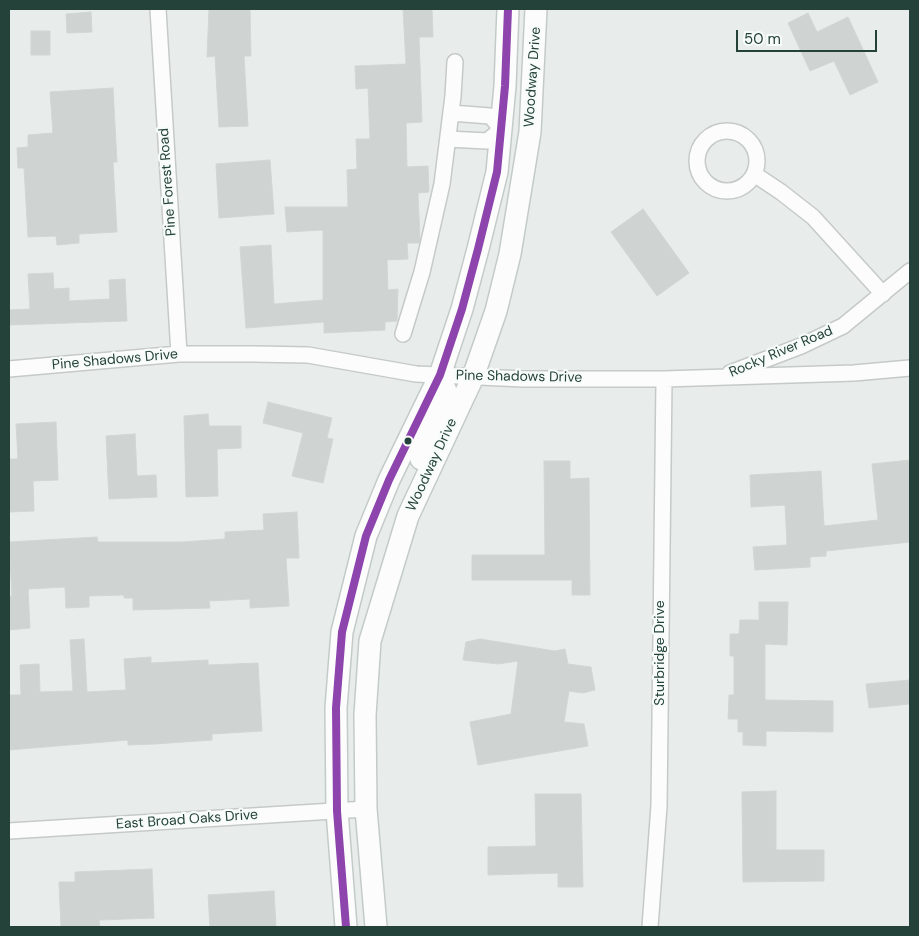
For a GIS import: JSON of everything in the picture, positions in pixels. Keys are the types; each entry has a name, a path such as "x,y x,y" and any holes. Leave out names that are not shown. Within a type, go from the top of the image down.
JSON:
{"main road":[{"name":"Woodway Drive","path":"346,927 337,811 336,708 342,632 352,585 366,536 385,488 440,375 462,309 478,250 497,172 502,129 508,9"},
{"name":"Woodway Drive","path":"376,927 366,809 365,715 370,641 408,516 473,377 496,311 510,254 530,132 536,9"},
{"path":"502,129 530,132"},
{"path":"424,480 421,457 446,391 440,375"}],"street":[{"name":"Pine Forest Road","path":"158,9 179,354"},
{"path":"403,334 432,233 442,184 455,62"},
{"path":"448,139 487,141 502,129 490,116 451,113"},
{"path":"719,131 739,132 747,138 757,155 754,174 748,183 739,189 729,191 709,186 702,179 696,160 698,150 710,135 719,131"},
{"path":"754,174 813,217 884,294"},
{"name":"Rocky River Road","path":"722,377 801,346 843,326 910,271"},
{"name":"Pine Shadows Drive","path":"9,369 179,354 308,355 416,374 473,377 722,377 854,373 910,368"},
{"name":"Sturbridge Drive","path":"650,927 659,806 664,378"},
{"name":"East Broad Oaks Drive","path":"9,832 366,809"}],"building":[{"path":"209,9 250,9 251,56 244,56 248,126 219,127 215,56 207,57"},
{"path":"403,9 432,9 433,37 419,37 422,122 406,123 407,167 428,166 429,192 418,193 420,240 419,243 407,243 408,259 387,260 388,290 398,289 397,321 385,322 385,330 324,333 324,322 246,328 240,247 271,245 274,304 323,300 323,230 287,232 285,207 348,207 347,170 357,169 356,139 370,139 368,88 356,89 355,66 406,64"},
{"path":"91,12 92,32 67,33 66,14"},
{"path":"808,13 817,32 848,17 878,82 850,95 834,61 810,71 788,23"},
{"path":"31,31 50,31 50,55 31,55"},
{"path":"113,88 117,162 113,162 117,232 79,234 79,243 57,245 56,236 28,237 24,168 18,168 17,148 28,147 28,135 53,133 50,92"},
{"path":"270,160 274,214 219,218 216,164"},
{"path":"643,209 689,273 657,296 611,232"},
{"path":"53,273 54,289 69,288 69,301 110,299 109,280 125,279 127,321 9,325 9,310 30,309 28,274"},
{"path":"268,402 332,418 327,438 333,439 323,483 292,476 303,433 263,423"},
{"path":"208,414 209,426 241,426 241,448 217,449 218,496 186,497 184,416"},
{"path":"56,422 58,480 33,481 34,511 9,512 9,459 18,459 16,424"},
{"path":"135,434 137,476 156,475 157,497 109,499 106,436"},
{"path":"910,460 910,542 826,551 826,556 810,557 810,567 755,570 753,547 787,545 785,505 751,507 750,475 821,471 824,526 878,520 872,464"},
{"path":"544,461 570,461 570,479 589,478 590,595 572,595 572,580 472,580 472,555 545,555"},
{"path":"297,512 299,558 286,558 289,606 250,608 250,599 209,601 210,608 133,610 133,598 124,598 124,595 89,596 89,607 66,608 65,587 28,589 30,628 9,630 9,596 12,596 9,542 97,537 98,542 182,542 225,539 225,532 264,530 263,514"},
{"path":"759,602 788,602 787,645 765,644 765,700 833,701 833,732 766,731 766,746 743,745 743,732 738,732 738,719 728,719 729,695 734,695 734,656 730,656 730,634 739,634 740,620 759,620"},
{"path":"84,639 87,692 126,690 124,659 151,657 151,663 208,660 208,665 258,663 262,731 212,734 212,740 128,745 128,740 9,750 9,695 21,695 20,665 39,664 40,692 73,691 70,640"},
{"path":"480,639 555,651 565,649 568,664 591,667 595,690 583,693 569,691 564,722 584,724 588,746 478,765 470,722 511,714 518,661 498,664 463,660 466,642"},
{"path":"910,680 910,704 869,708 866,684"},
{"path":"776,791 776,850 824,850 824,881 743,882 742,792"},
{"path":"535,794 581,794 583,887 558,887 558,873 488,875 488,847 536,846"},
{"path":"152,869 154,918 99,920 100,927 61,927 59,882 75,882 75,872"},
{"path":"274,891 276,927 210,927 208,895"}],"transit line":[{"path":"346,927 337,811 336,708 342,632 366,536 389,480 440,375 462,309 478,249 497,172 505,86 508,9"}]}
